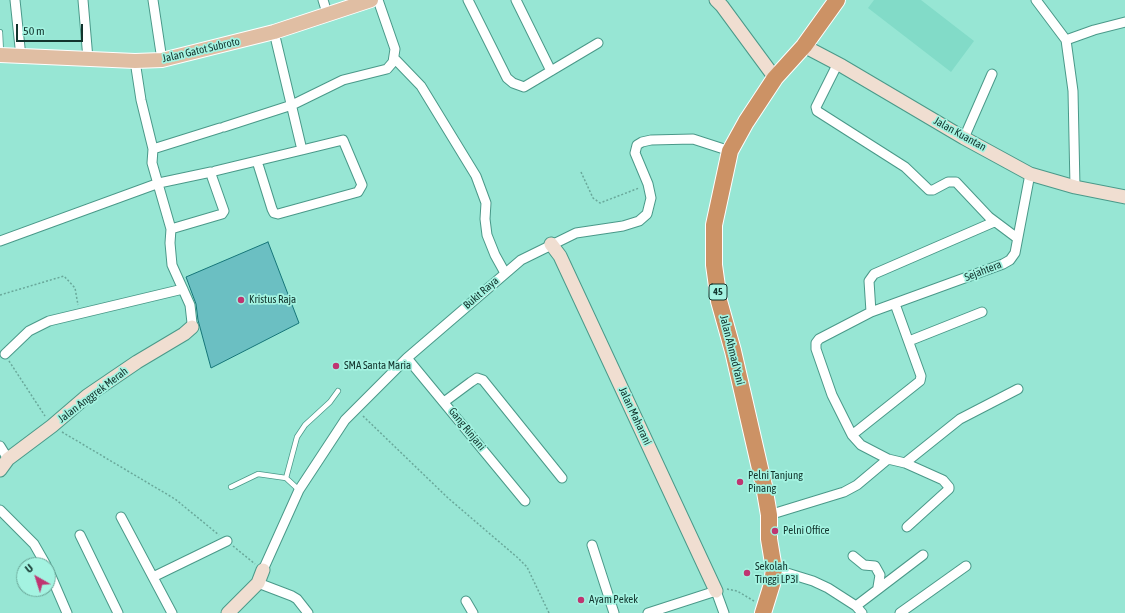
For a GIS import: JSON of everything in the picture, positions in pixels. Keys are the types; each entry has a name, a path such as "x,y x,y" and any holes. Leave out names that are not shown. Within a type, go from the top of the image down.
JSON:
{"highway":[{"name":"Jalan Ahmad Yani","path":"764,610 772,584 774,569 769,539 768,515 764,486 733,351 719,301 714,265 714,225 730,151 746,122 775,78 804,46 837,0"}],"main road":[{"name":"Jalan Gatot Subroto","path":"1,55 135,61 162,60 274,32 325,7 371,0"}],"street":[{"path":"15,0 21,57"},
{"path":"83,0 88,59"},
{"path":"153,0 162,60"},
{"path":"153,149 292,105 343,80 386,69 393,62 395,49 378,0"},
{"path":"468,0 507,78 513,83 524,87 598,43"},
{"path":"516,0 551,71"},
{"path":"716,0 775,78"},
{"path":"1036,0 1066,40 1073,91 1075,187"},
{"path":"1066,40 1094,30 1125,22"},
{"path":"274,32 302,150"},
{"name":"Jalan Kuantan","path":"804,46 838,63 964,138 1030,174 1075,187 1125,198"},
{"path":"394,58 421,86 476,176 486,203 485,219 487,235 495,255 505,273"},
{"path":"135,61 141,100 153,149 152,163 171,229 170,243 172,265 190,305 192,325"},
{"path":"838,63 816,107 817,111 905,167 929,190 933,190 948,182 956,182 994,222 1017,238"},
{"path":"964,138 992,74"},
{"name":"Bukit Raya","path":"263,570 299,490 345,420 407,358 522,260 550,244 576,233 623,226 639,221 647,214 651,198 648,184 635,153 637,145 650,140 693,139 730,151"},
{"path":"0,240 159,183 213,173 256,161 343,140 346,143 362,186 358,192 278,214 274,213 272,209 256,161"},
{"path":"171,229 222,214 224,211 213,173"},
{"name":"Sejahtera","path":"852,435 832,395 816,349 816,343 819,339 871,312 1003,264 1015,253 1030,174"},
{"path":"871,312 869,281 874,274 994,222"},
{"name":"Jalan Maharani","path":"550,244 560,256 716,591"},
{"path":"5,354 29,331 49,321 183,289"},
{"path":"895,304 921,376 920,381 852,435 861,445 888,459 904,463 943,480 949,487 949,489 907,527"},
{"path":"909,341 982,312"},
{"name":"Jalan Anggrek Merah","path":"0,470 8,459 52,426 87,396 137,362 184,334 192,325"},
{"name":"Gang Rinjani","path":"407,358 525,501"},
{"path":"444,402 477,378 483,380 562,478"},
{"path":"904,463 960,419 1018,388"},
{"path":"0,446 8,459"},
{"path":"768,515 844,492 857,485 888,459"},
{"path":"0,510 34,544 41,557"},
{"path":"121,517 172,613"},
{"path":"80,535 118,613"},
{"path":"153,577 227,541"},
{"path":"592,546 614,613"},
{"path":"856,606 878,587 923,555"},
{"path":"853,556 864,564 875,566 880,575 878,587"},
{"path":"900,613 966,566"},
{"path":"774,569 813,581 856,606 862,613"},
{"path":"228,613 258,583 263,570"},
{"path":"258,583 292,596 297,599 308,613"},
{"path":"56,588 67,613"},
{"path":"648,613 716,591 724,613"},
{"path":"466,601 473,613"}],"lane":[{"path":"0,32 1,55"},
{"path":"286,478 297,437 305,425 330,402 338,391"},
{"path":"231,487 258,474 286,478 299,490"}],"path":[{"path":"582,172 593,198 600,202 626,194 648,184"},
{"path":"0,295 64,276 75,288 80,314"},
{"path":"5,354 52,426 175,499 263,570"},
{"path":"356,409 448,498 527,567 549,613"},
{"path":"716,591 724,589 737,591 764,610"}],"shaded area":[{"path":"874,0 921,0 974,41 951,72 868,8"}],"building":[{"name":"Kristus Raja","path":"268,242 299,323 211,368 198,320 196,304 186,277"}],"place":[{"name":"Kristus Raja","path":"241,300"},
{"name":"SMA Santa Maria","path":"336,366"},
{"name":"Pelni Tanjung Pinang","path":"740,482"},
{"name":"Pelni Office","path":"775,531"},
{"name":"Sekolah Tinggi LP3I","path":"747,573"},
{"name":"Ayam Pekek","path":"581,600"}]}
